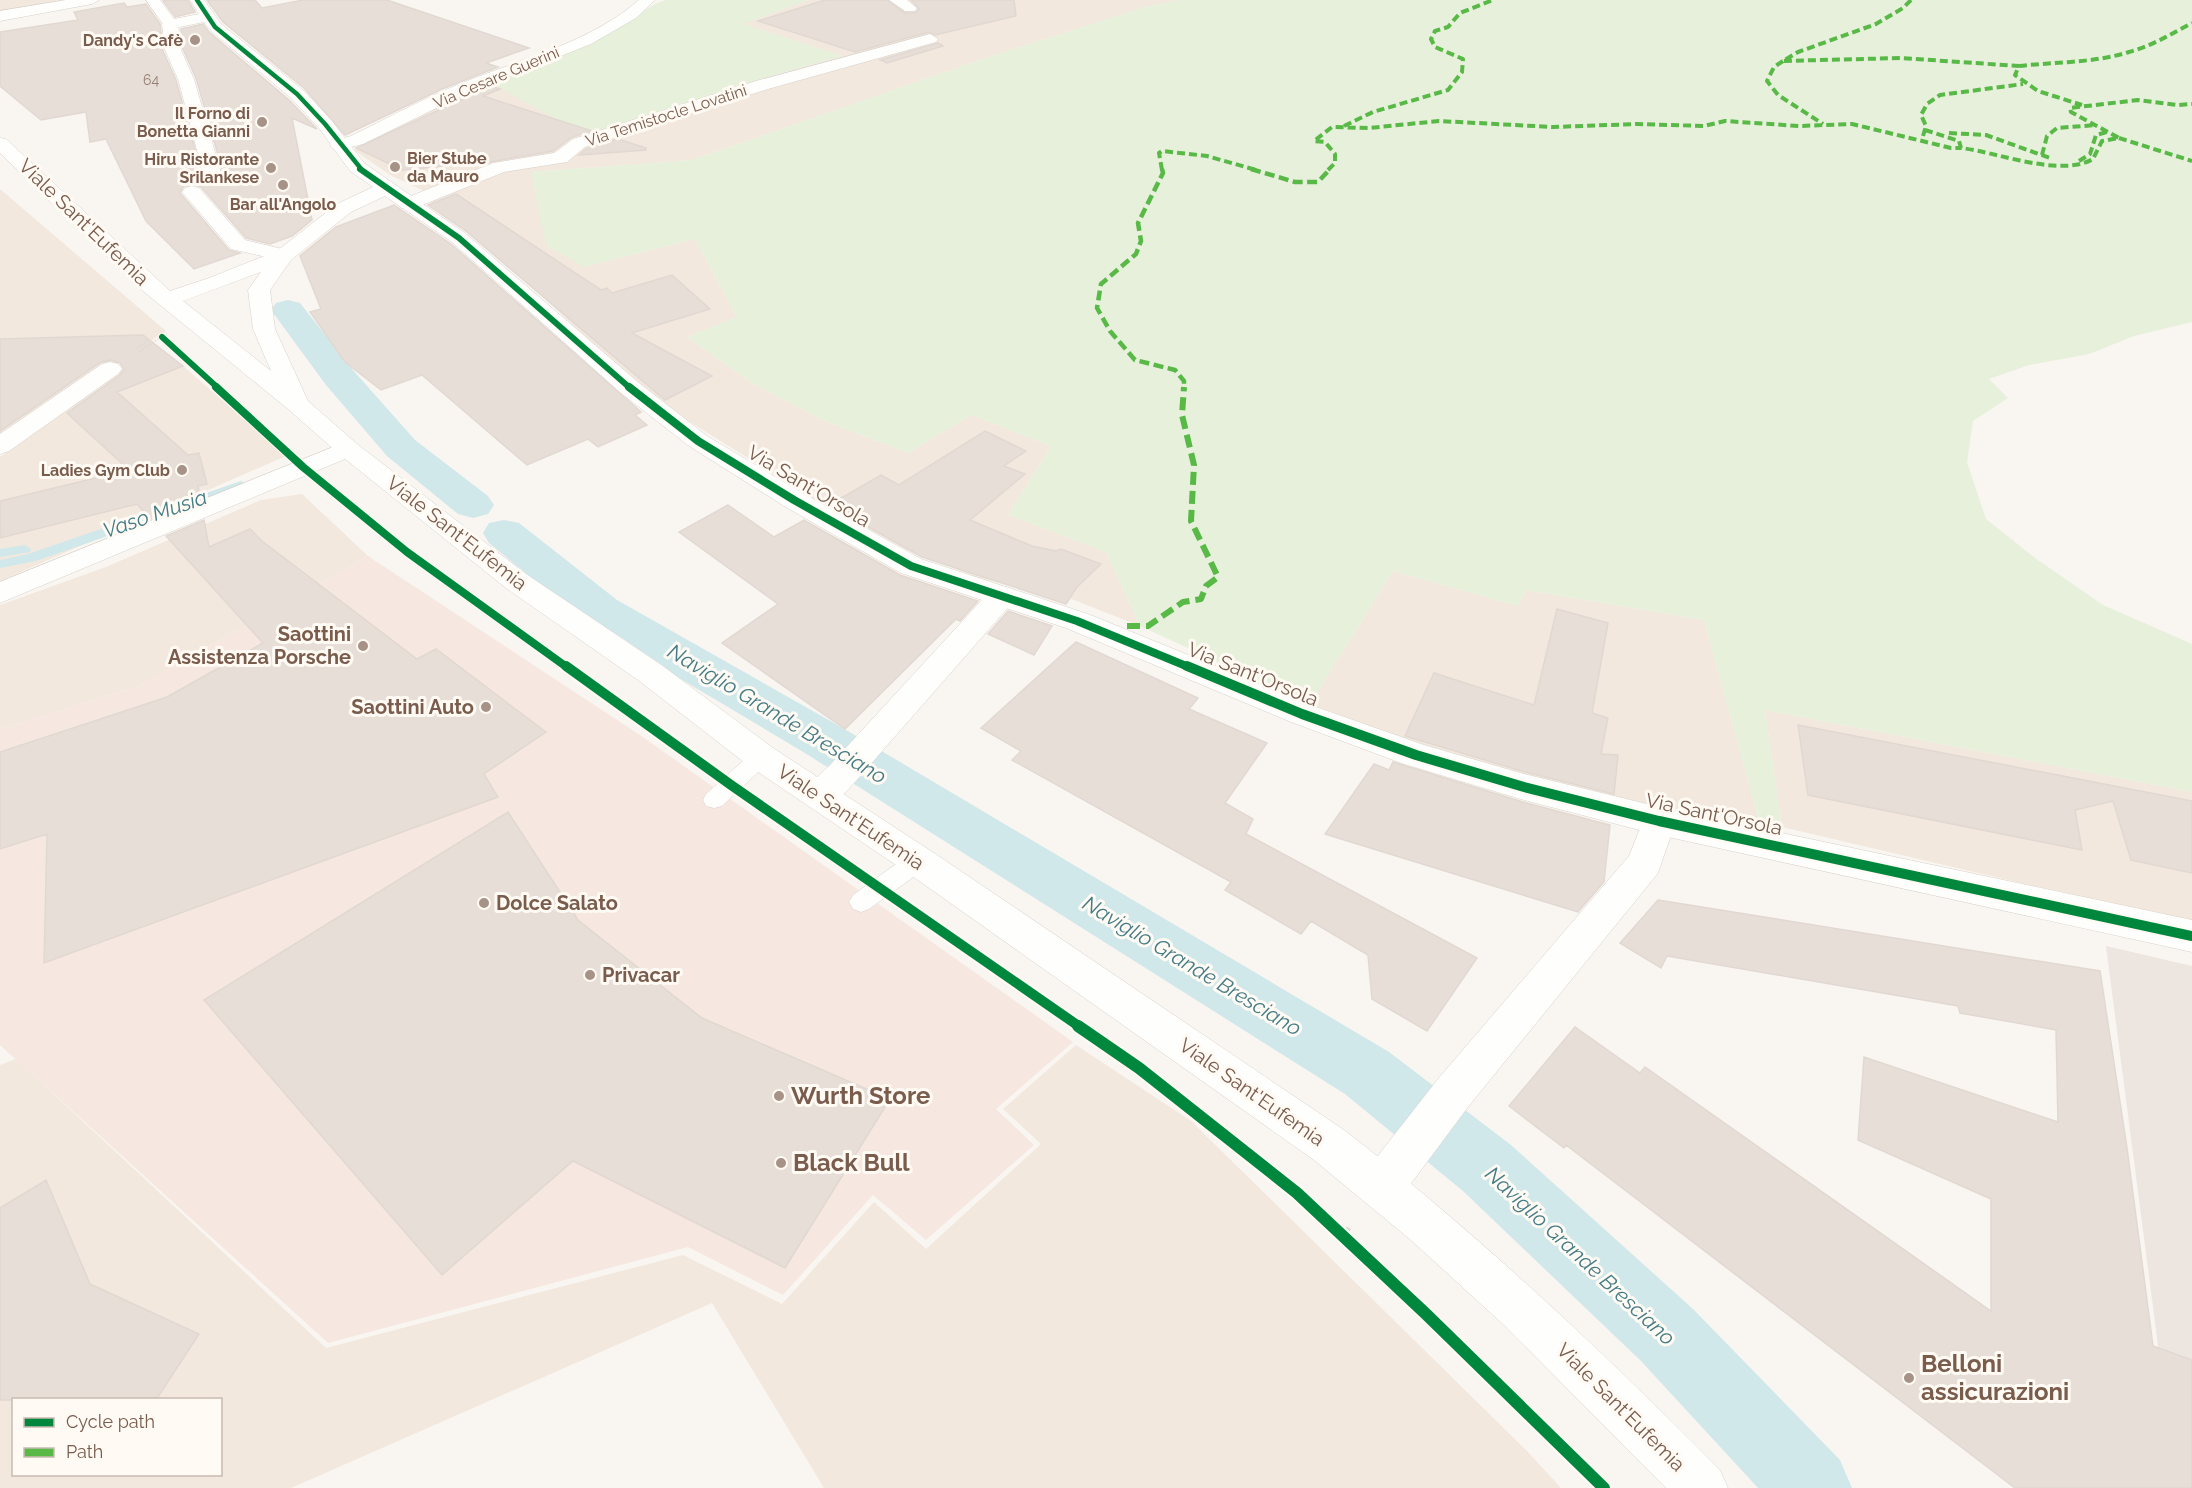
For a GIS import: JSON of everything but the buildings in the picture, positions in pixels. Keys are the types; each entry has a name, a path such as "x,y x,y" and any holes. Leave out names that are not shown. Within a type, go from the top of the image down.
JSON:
{"street":[{"path":"0,16 92,0"},
{"path":"153,0 170,24 173,50 186,79 212,173"},
{"name":"Via Sant'Orsola","path":"197,0 215,27 297,94 325,124 357,167 459,238 630,388 698,441 794,500 911,566 1077,621 1302,714 1416,755 1524,787 1659,821 2192,936"},
{"name":"Via Cesare Guerini","path":"339,145 357,140 460,89 581,41 617,24 648,0"},
{"path":"170,24 208,17"},
{"name":"Via Temistocle Lovatini","path":"284,255 344,208 366,196 397,196 500,167 560,158 579,143 762,85 930,39"},
{"name":"Viale Sant'Eufemia","path":"3,148 89,230 167,299 297,404 348,449 516,581 649,672 761,757 831,785 918,861 1329,1144 1394,1170 1516,1303 1702,1488"},
{"path":"192,192 238,245 284,255"},
{"path":"167,299 217,283 284,255"},
{"path":"284,255 259,290 264,329 297,404"},
{"path":"0,446 110,369"},
{"path":"0,593 348,449"},
{"path":"831,785 1002,596"},
{"name":"Via Sant'Orsola","path":"1394,1170 1453,1093 1645,863 1659,821"}],"lane":[{"path":"714,800 761,757"},
{"path":"861,902 918,861"}],"path":[{"path":"162,337 170,344"},
{"path":"1335,1229 1351,1244"}],"shaded area":[{"path":"0,0 82,0 0,14"},
{"path":"808,0 1179,0 1145,7 974,62 692,160 531,172 583,267 695,239 737,317 687,337 752,383 822,420 908,453 971,415 1051,446 1008,515 1106,552 1140,626 1069,598 979,578 907,550 819,502 669,409 628,378 535,289 551,283 432,204 424,191 390,175 354,150 414,114 486,80 774,75 842,56 742,24"},
{"path":"0,189 166,331 0,437"},
{"path":"157,346 286,456 0,581 0,457 63,409"},
{"path":"302,494 368,556 138,686 0,729 0,605 106,567 261,500"},
{"path":"368,556 640,735 1073,1042 996,1109 1034,1145 926,1240 873,1195 783,1295 688,1247 328,1343 0,1045 0,729 138,686"},
{"path":"1393,571 1518,606 1526,590 1704,620 1759,821 1614,800 1489,770 1310,704"},
{"path":"1765,710 2192,792 2192,923 1782,827"},
{"path":"2106,946 2192,966 2192,1488 2175,1476"},
{"path":"1076,1045 1191,1121 1527,1451 1561,1488 824,1488 712,1303 291,1488 0,1488 0,1065 16,1059 326,1348 683,1255 782,1304 874,1202 926,1249 1041,1144 1003,1109"}],"green space":[{"path":"666,0 808,0 743,24 843,56 774,75 586,136 486,80 558,56 601,38 650,7"},
{"path":"1179,0 2192,0 2192,322 2134,336 2089,354 2029,365 1989,379 2008,398 1973,421 1967,462 1986,519 2035,558 2103,605 2192,644 2192,792 1765,710 1782,827 1759,821 1704,620 1526,590 1518,606 1393,571 1310,704 1140,626 1106,552 1008,515 1051,446 971,415 908,453 822,420 752,383 687,337 737,317 695,239 583,267 546,245 531,172 692,160 974,62 1145,7"}],"waterway":[{"name":"Naviglio Grande Bresciano","path":"288,310 339,377 401,448 473,505"},
{"name":"Vaso Musia","path":"0,564 31,558 241,485"},
{"name":"Naviglio Grande Bresciano","path":"504,533 601,611 823,740 1367,1073 1487,1168 1667,1335 1812,1488"},
{"name":"Vaso Musia","path":"0,553 25,549"}],"marked path":[{"path":"1344,126 1373,112 1448,90 1462,72 1463,59 1435,47 1431,39 1435,31 1448,27 1460,13 1493,0"},
{"path":"1911,0 1903,8 1876,24 1798,52 1783,61 1901,58 2019,66 2015,75 2030,87 2082,105"},
{"path":"2019,66 2097,59 2128,53 2156,43 2192,23"},
{"path":"1783,61 1774,67 1767,81 1778,95 1823,124"},
{"path":"1923,136 1926,126 1921,115 1927,104 1940,95 2023,84"},
{"path":"1925,130 1959,141 1961,148 2051,165 2078,165 2093,159 2102,141 2119,138 2071,112 2070,108 2138,100 2178,105 2192,104"},
{"path":"1127,626 1148,626 1183,602 1201,599 1206,586 1218,577 1191,521 1194,465 1182,415 1184,381 1175,370 1135,360 1110,331 1097,308 1101,284 1136,254 1141,241 1138,223 1163,173 1159,153 1162,151 1207,156 1295,182 1318,182 1335,163 1335,154 1325,142 1314,141 1332,127 1369,128 1439,121 1553,127 1637,124 1704,126 1725,121 1799,126 1852,124 1951,148 1961,148"},
{"path":"2042,155 2047,136 2057,128 2096,125"},
{"path":"2079,161 2090,154 2096,135 2107,132"},
{"path":"1949,133 1986,135 2050,158"},
{"path":"2119,138 2192,161"}],"cycle path":[{"path":"197,0 215,27 297,94 325,124 357,167 459,238 630,388 698,441 794,500 911,566 1077,621 1302,714 1416,755 1524,787 1659,821 2192,936"},
{"path":"162,337 303,467 407,552 731,785 1139,1068 1297,1193 1426,1314 1604,1488"}],"place":[{"name":"Dandy's Cafè","path":"195,40"},
{"name":"Il Forno di Bonetta Gianni","path":"262,122"},
{"name":"Bier Stube da Mauro","path":"395,167"},
{"name":"Hiru Ristorante Srilankese","path":"271,168"},
{"name":"Bar all'Angolo","path":"283,185"},
{"name":"Ladies Gym Club","path":"182,470"},
{"name":"Saottini Assistenza Porsche","path":"363,646"},
{"name":"Saottini Auto","path":"486,707"},
{"name":"Dolce Salato","path":"484,903"},
{"name":"Privacar","path":"590,975"},
{"name":"Wurth Store","path":"779,1096"},
{"name":"Black Bull","path":"781,1163"},
{"name":"Belloni assicurazioni","path":"1909,1378"}]}
